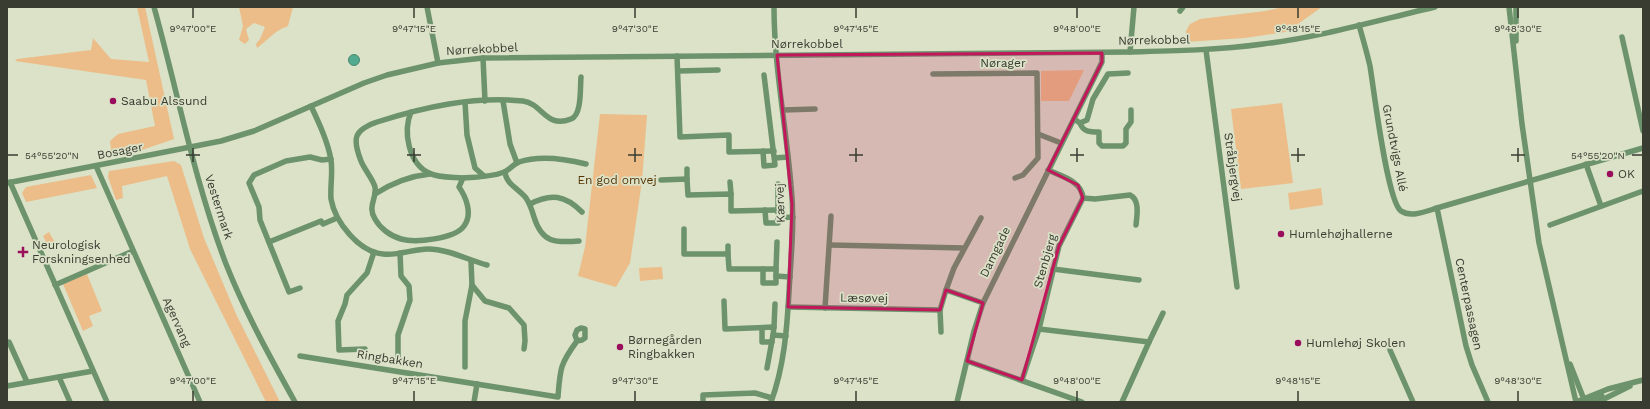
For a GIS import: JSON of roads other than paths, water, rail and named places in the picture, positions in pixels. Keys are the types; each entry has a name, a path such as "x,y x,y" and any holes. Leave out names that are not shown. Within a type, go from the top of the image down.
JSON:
{"street":[{"name":"Vestermark","path":"154,7 189,148 226,263 245,311 295,402"},
{"path":"427,7 438,63"},
{"name":"Kærvej","path":"703,402 703,395 756,393 772,400 781,364 786,336 793,217 777,55 774,7"},
{"path":"1130,52 1134,7"},
{"name":"Nørrekobbel","path":"189,148 254,131 364,83 408,69 438,63 483,58 1102,53 1206,50 1264,44 1359,25 1435,7"},
{"path":"1509,7 1515,49 1522,124 1539,243 1576,402 1585,401 1608,389 1643,380"},
{"path":"1515,49 1517,33 1516,7"},
{"name":"Grundtvigs Allé","path":"1359,25 1370,66 1384,156 1394,200 1400,210 1406,214 1415,214 1643,148"},
{"path":"1622,37 1643,131"},
{"name":"Stråbjergvej","path":"1206,50 1238,287"},
{"name":"Damgade","path":"957,402 977,319 983,303 1102,62 1102,53"},
{"path":"677,56 680,137 729,135 730,152 774,151"},
{"path":"483,58 485,101"},
{"path":"678,71 718,70"},
{"name":"Nørager","path":"933,74 1037,73 1038,158 1023,175 1015,178"},
{"path":"1080,123 1087,120 1094,99 1106,75 1110,73 1128,73"},
{"path":"764,75 775,165 764,166 764,151"},
{"path":"376,194 374,182 363,165 359,155 356,136 358,131 362,128 401,114 428,107 485,101 530,103 535,105 546,117 552,120 565,121 572,119 579,108 581,77"},
{"path":"503,101 510,144 517,163"},
{"path":"465,102 467,135 475,168 484,176"},
{"path":"311,106 327,145 331,159 332,200 338,218 354,238 374,252 382,254 418,250 437,250 487,265"},
{"path":"783,110 815,109"},
{"path":"1074,119 1080,123 1084,130 1088,132 1099,132 1099,143 1102,146 1123,146 1126,143 1126,129 1131,122 1131,110"},
{"path":"411,112 407,120 410,149 421,168 430,174"},
{"path":"401,114 407,120"},
{"path":"1038,134 1061,143"},
{"name":"Bosager","path":"8,182 189,148"},
{"path":"300,288 289,292 260,220 259,208 249,183 254,174 286,161 310,157 322,160 331,159"},
{"path":"774,158 788,157"},
{"path":"448,177 464,195 467,203 467,219 464,226 453,234 435,239 400,239 387,232 375,219 372,213 372,201 376,194 388,186 419,175 430,174 470,178 505,172 517,163 548,158 586,164"},
{"path":"1586,164 1602,206"},
{"name":"Agervang","path":"96,166 200,402"},
{"path":"419,175 421,168"},
{"path":"470,178 475,168"},
{"path":"687,169 688,195 731,194"},
{"path":"1048,170 1078,185 1083,192 1083,198 1095,199 1130,195 1134,197 1137,203 1136,225"},
{"path":"505,172 508,181 520,191 530,204 537,227 542,235 555,242 579,241"},
{"path":"458,187 463,178"},
{"path":"661,180 688,179"},
{"path":"8,182 107,402"},
{"path":"374,182 388,186"},
{"path":"730,182 731,211 778,210"},
{"path":"766,210 766,223 778,223 778,184"},
{"path":"1550,225 1643,191"},
{"path":"530,204 547,197 560,198 574,204 582,212"},
{"name":"Stenbjerg","path":"1022,380 1039,329 1059,246 1083,198"},
{"name":"Centerpassagen","path":"1436,208 1466,346 1472,365 1488,402"},
{"path":"825,308 832,216"},
{"path":"778,218 793,217"},
{"path":"269,242 321,220 323,224 338,218"},
{"path":"941,332 940,310 946,290 954,268 981,218"},
{"path":"684,229 684,254 728,254"},
{"path":"763,269 764,283 776,284 777,242"},
{"path":"830,245 964,248"},
{"path":"728,246 729,269 776,269"},
{"path":"55,285 133,251"},
{"path":"365,349 340,350 338,321 347,295 367,273 374,252"},
{"path":"398,360 398,335 410,300 409,286 402,276 400,253"},
{"path":"465,367 465,321 472,285 471,261"},
{"path":"1053,269 1139,280"},
{"path":"776,276 790,277"},
{"path":"472,285 486,301 509,308 524,325 524,349"},
{"path":"946,290 983,303"},
{"path":"724,301 725,329 774,327"},
{"path":"767,368 774,327 775,304"},
{"name":"Læsøvej","path":"788,307 940,310"},
{"path":"1122,402 1163,313"},
{"path":"762,328 762,342 772,342"},
{"path":"1039,329 1149,342"},
{"path":"773,335 786,336"},
{"name":"Ringbakken","path":"300,356 558,397 562,361 577,340"},
{"path":"9,342 27,382"},
{"path":"1390,350 1413,402"},
{"path":"1564,353 1585,401"},
{"path":"967,361 1082,402"},
{"path":"7,386 93,371"},
{"path":"59,377 70,402"},
{"path":"1598,402 1643,380"},
{"path":"474,402 477,384"}],"place":[{"name":"Saabu Alssund","path":"113,101"},
{"name":"OK","path":"1610,174"},
{"name":"Humlehøjhallerne","path":"1281,234"},
{"name":"Neurologisk Forskningsenhed","path":"23,252"},
{"name":"Humlehøj Skolen","path":"1298,343"},
{"name":"Børnegården Ringbakken","path":"620,347"}],"park label":[{"name":"En god omvej","path":"617,180"}]}
